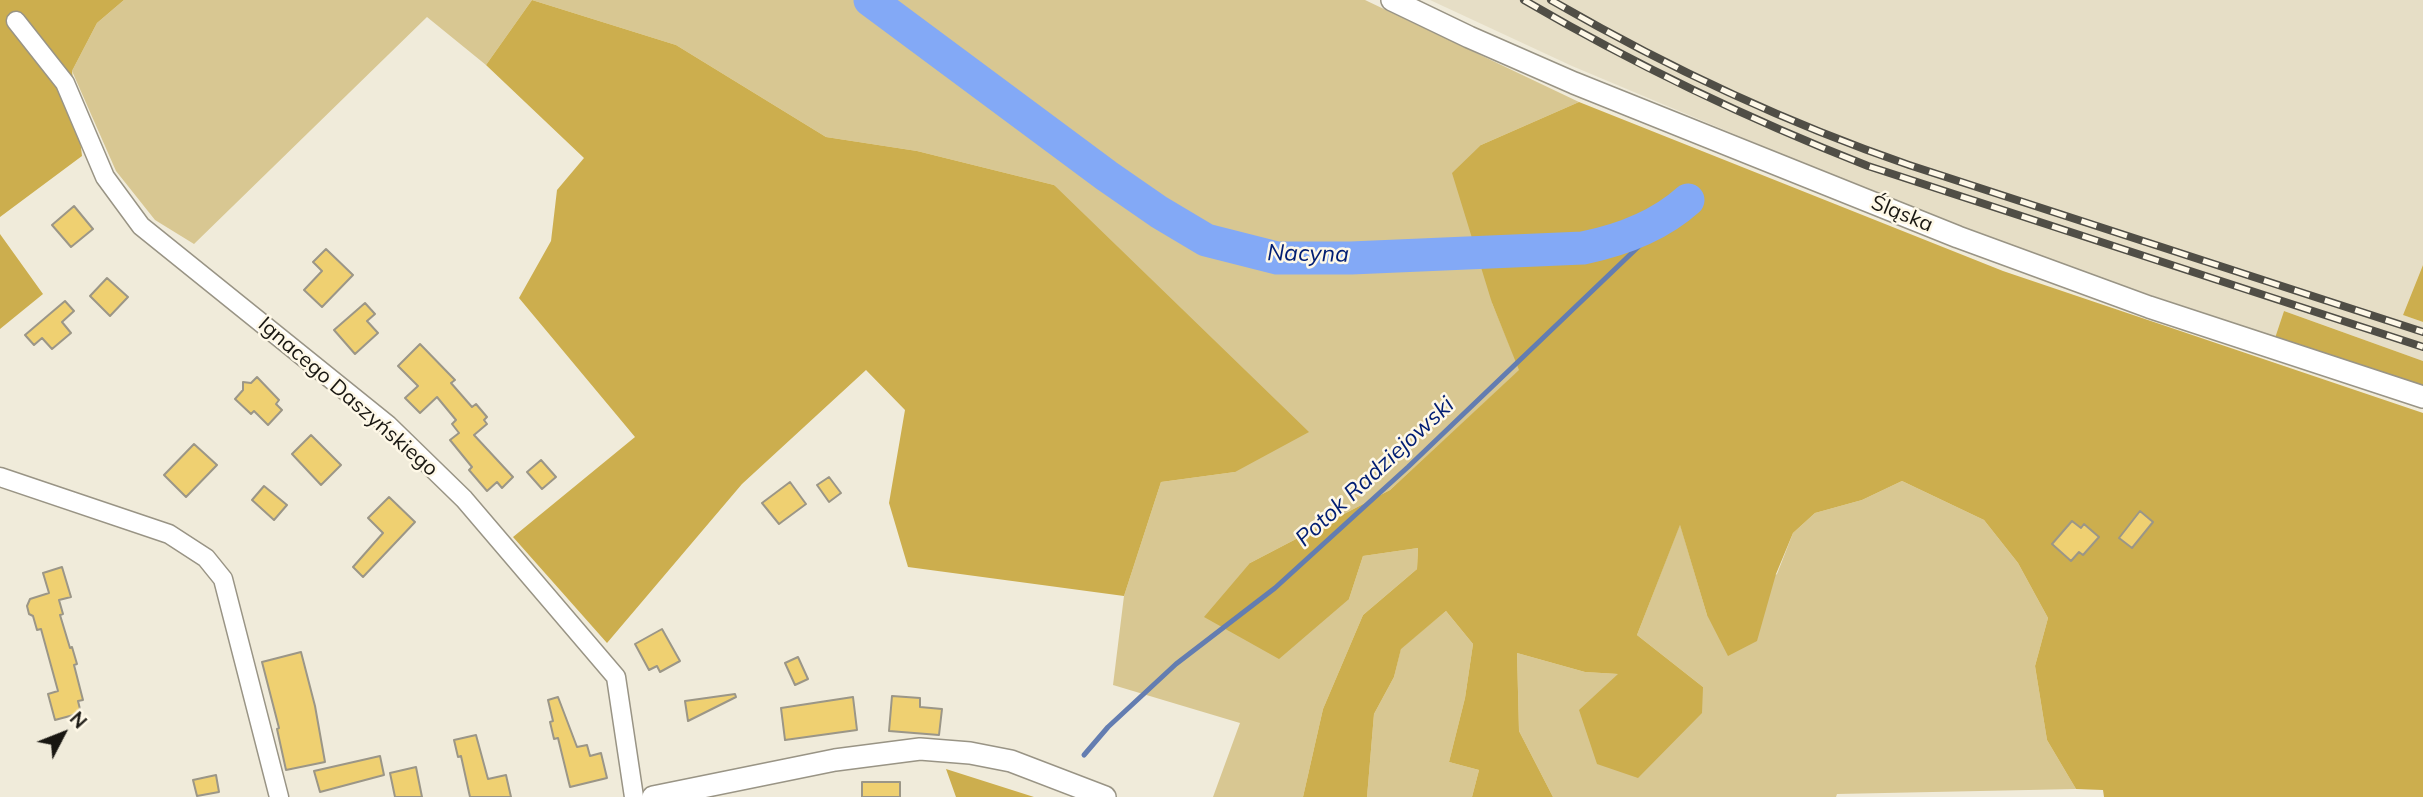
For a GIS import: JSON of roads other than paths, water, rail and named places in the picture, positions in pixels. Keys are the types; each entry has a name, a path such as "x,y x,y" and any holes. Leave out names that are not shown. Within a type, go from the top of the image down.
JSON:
{"street":[{"name":"Śląska","path":"1392,0 1574,83 1958,237 2149,307 2423,397"},
{"name":"Ignacego Daszyńskiego","path":"16,21 65,83 105,177 141,226 388,425 464,499 616,677 635,797"},
{"path":"0,477 169,534 206,558 223,579 279,797"},
{"path":"653,797 826,761 920,749 970,753 1011,761 1105,797"}],"waterway":[{"name":"Nacyna","path":"870,0 1159,212 1206,240 1277,258 1351,258 1583,248 1639,231 1688,200"},
{"name":"Potok Radziejowski","path":"1084,755 1108,727 1176,664 1275,588 1408,467 1682,205"}],"railway":[{"path":"1524,0 1693,90 1868,166 2423,347"},
{"path":"1551,0 1681,70 1862,148 2423,332"}]}
